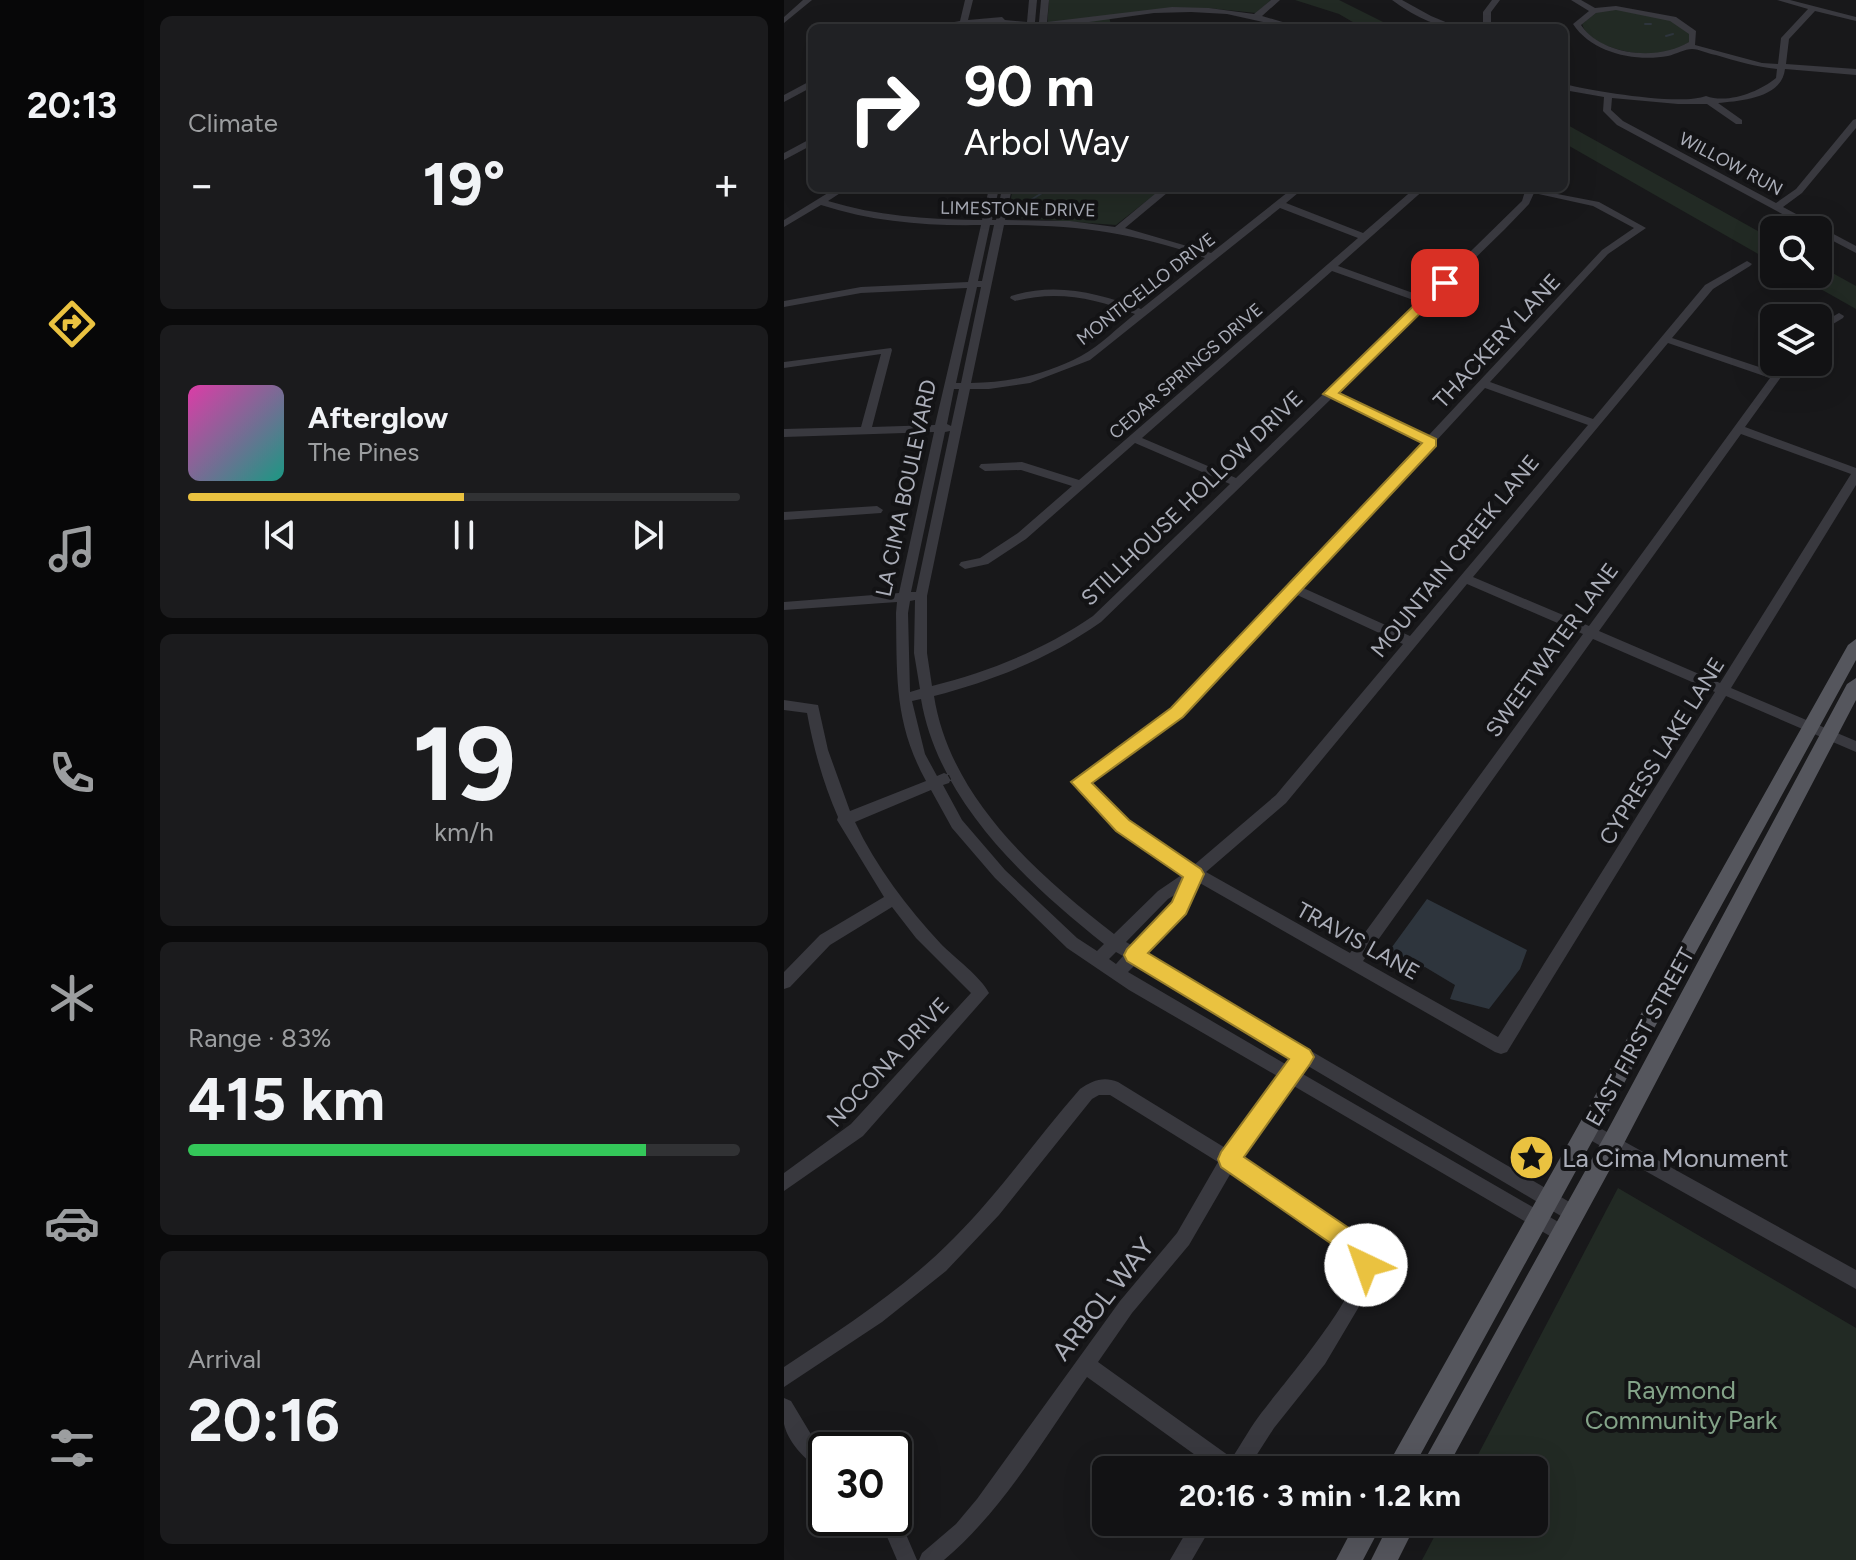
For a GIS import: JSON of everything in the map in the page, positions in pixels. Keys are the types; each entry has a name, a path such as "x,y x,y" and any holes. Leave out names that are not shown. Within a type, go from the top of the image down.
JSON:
{"main road":[{"name":"EAST FIRST STREET","path":"1440,1456 1612,1144 1819,731 1856,645"},
{"name":"EAST FIRST STREET","path":"1406,1456 1537,1220 1819,731 1856,684"},
{"path":"1349,1560 1362,1536"},
{"path":"1384,1560 1397,1536"}],"street":[{"path":"784,12 796,0"},
{"path":"784,21 808,0"},
{"path":"964,22 969,0"},
{"path":"1031,23 1033,0"},
{"path":"1043,23 1045,0"},
{"path":"1257,16 1276,0"},
{"path":"1396,0 1445,24"},
{"path":"1487,24 1487,12 1496,0"},
{"path":"1575,0 1594,11"},
{"path":"1781,0 1856,19"},
{"path":"1690,46 1693,33 1673,19 1627,8 1594,11 1577,24 1580,31 1594,42 1647,55 1671,54 1690,46 1781,67 1856,72"},
{"path":"1568,88 1658,101 1762,94 1777,84 1785,38 1813,8"},
{"path":"951,24 996,21 1043,23 1184,10 1257,16 1285,24"},
{"path":"1114,17 1117,24"},
{"path":"784,99 808,85"},
{"path":"802,89 808,91"},
{"name":"WILLOW RUN","path":"1608,96 1607,111 1620,123 1855,248"},
{"path":"1706,99 1739,122"},
{"path":"1776,207 1799,191 1856,122"},
{"path":"784,157 808,143"},
{"path":"784,224 837,192"},
{"name":"LA CIMA BOULEVARD","path":"993,223 994,192"},
{"name":"LA CIMA BOULEVARD","path":"1005,192 993,223 958,386 904,597 904,698 918,754 957,824 1000,874 1072,943 1117,973 1537,1220 1566,1223"},
{"path":"1118,229 1163,192"},
{"name":"MONTICELLO DRIVE","path":"958,386 1011,384 1086,358 1294,192"},
{"name":"CEDAR SPRINGS DRIVE","path":"965,565 984,561 1006,548 1416,192"},
{"name":"STILLHOUSE HOLLOW DRIVE","path":"904,698 988,677 1067,641 1097,619 1519,211 1529,192"},
{"name":"THACKERY LANE","path":"1194,874 1122,825 1080,782 1177,713 1605,252 1641,228 1596,204 1544,192"},
{"name":"LIMESTONE DRIVE","path":"821,202 894,221 1068,223 1118,229 1212,257"},
{"path":"1279,204 1364,237"},
{"name":"MOUNTAIN CREEK LANE","path":"1098,960 1163,895 1194,874 1281,799 1709,287 1747,264"},
{"path":"1331,267 1426,301"},
{"path":"784,304 861,290 980,284"},
{"path":"1015,298 1028,293 1071,294 1108,300 1143,313"},
{"path":"1832,321 1839,316"},
{"path":"1666,339 1760,371"},
{"path":"784,365 887,350 866,429"},
{"name":"SWEETWATER LANE","path":"1352,963 1776,376"},
{"path":"1484,384 1593,423"},
{"path":"1330,394 1431,442"},
{"path":"784,433 948,428"},
{"name":"LA CIMA BOULEVARD","path":"948,428 919,626 930,720 979,813 1022,865 1071,911 1114,943 1549,1199 1566,1223"},
{"path":"1739,429 1856,474"},
{"path":"1135,439 1238,483"},
{"path":"985,467 1022,466 1082,485"},
{"name":"CYPRESS LAKE LANE","path":"1501,1047 1726,691 1856,474"},
{"path":"784,516 877,510"},
{"path":"1464,578 1856,747"},
{"path":"1294,589 1413,643"},
{"path":"784,606 921,596"},
{"path":"784,705 813,709 826,775 844,820 895,898 825,940 784,982"},
{"path":"844,820 956,774"},
{"name":"MOUNTAIN CREEK LANE","path":"1117,973 1179,908 1194,874"},
{"name":"TRAVIS LANE","path":"1194,874 1501,1047"},
{"name":"NOCONA DRIVE","path":"784,1183 857,1130 981,993 940,953 895,898"},
{"name":"ARBOL WAY","path":"929,1560 974,1519 1085,1364 1192,1226 1229,1159 1303,1057"},
{"path":"784,1378 901,1297 943,1263 995,1207 1083,1097 1097,1087 1115,1088 1229,1159 1354,1246 1366,1265 1354,1299 1332,1338 1243,1456"},
{"path":"1589,1130 1790,1239 1856,1280"},
{"path":"1085,1364 1214,1456"},
{"path":"784,1408 808,1446"},
{"path":"897,1536 907,1560"},
{"path":"1180,1560 1195,1536"}],"green space":[{"path":"1049,0 1271,0 1256,13 1207,8 1109,17 1111,24 1047,24"},
{"path":"1295,0 1339,0 1387,24 1356,24 1339,14"},
{"path":"1618,9 1672,20 1690,33 1690,42 1668,53 1646,54 1607,46 1587,33 1582,24 1597,12"},
{"path":"1568,125 1760,232 1760,255 1568,145"},
{"path":"1012,192 1158,192 1116,225 1007,217"},
{"path":"1832,273 1856,286 1856,309 1819,288 1832,288"},
{"name":"Raymond Community Park","path":"1618,1188 1856,1328 1856,1560 1422,1560 1435,1536 1548,1536 1548,1456 1477,1456"}],"shaded area":[{"path":"1427,899 1527,950 1520,969 1489,1009 1450,999 1455,985 1425,967 1408,972 1384,958"}],"waterway":[{"path":"1645,24 1651,24"},
{"path":"1666,36 1673,34"},
{"path":"1026,203 1044,192"}],"place":[{"name":"La Cima Monument","path":"1531,1158"}],"route":[{"path":"1366,1265 1361,1252 1354,1246 1229,1159 1303,1057 1134,955 1179,908 1194,874 1154,850 1122,825 1080,782 1152,734 1177,713 1431,442 1330,394 1445,283"}]}
